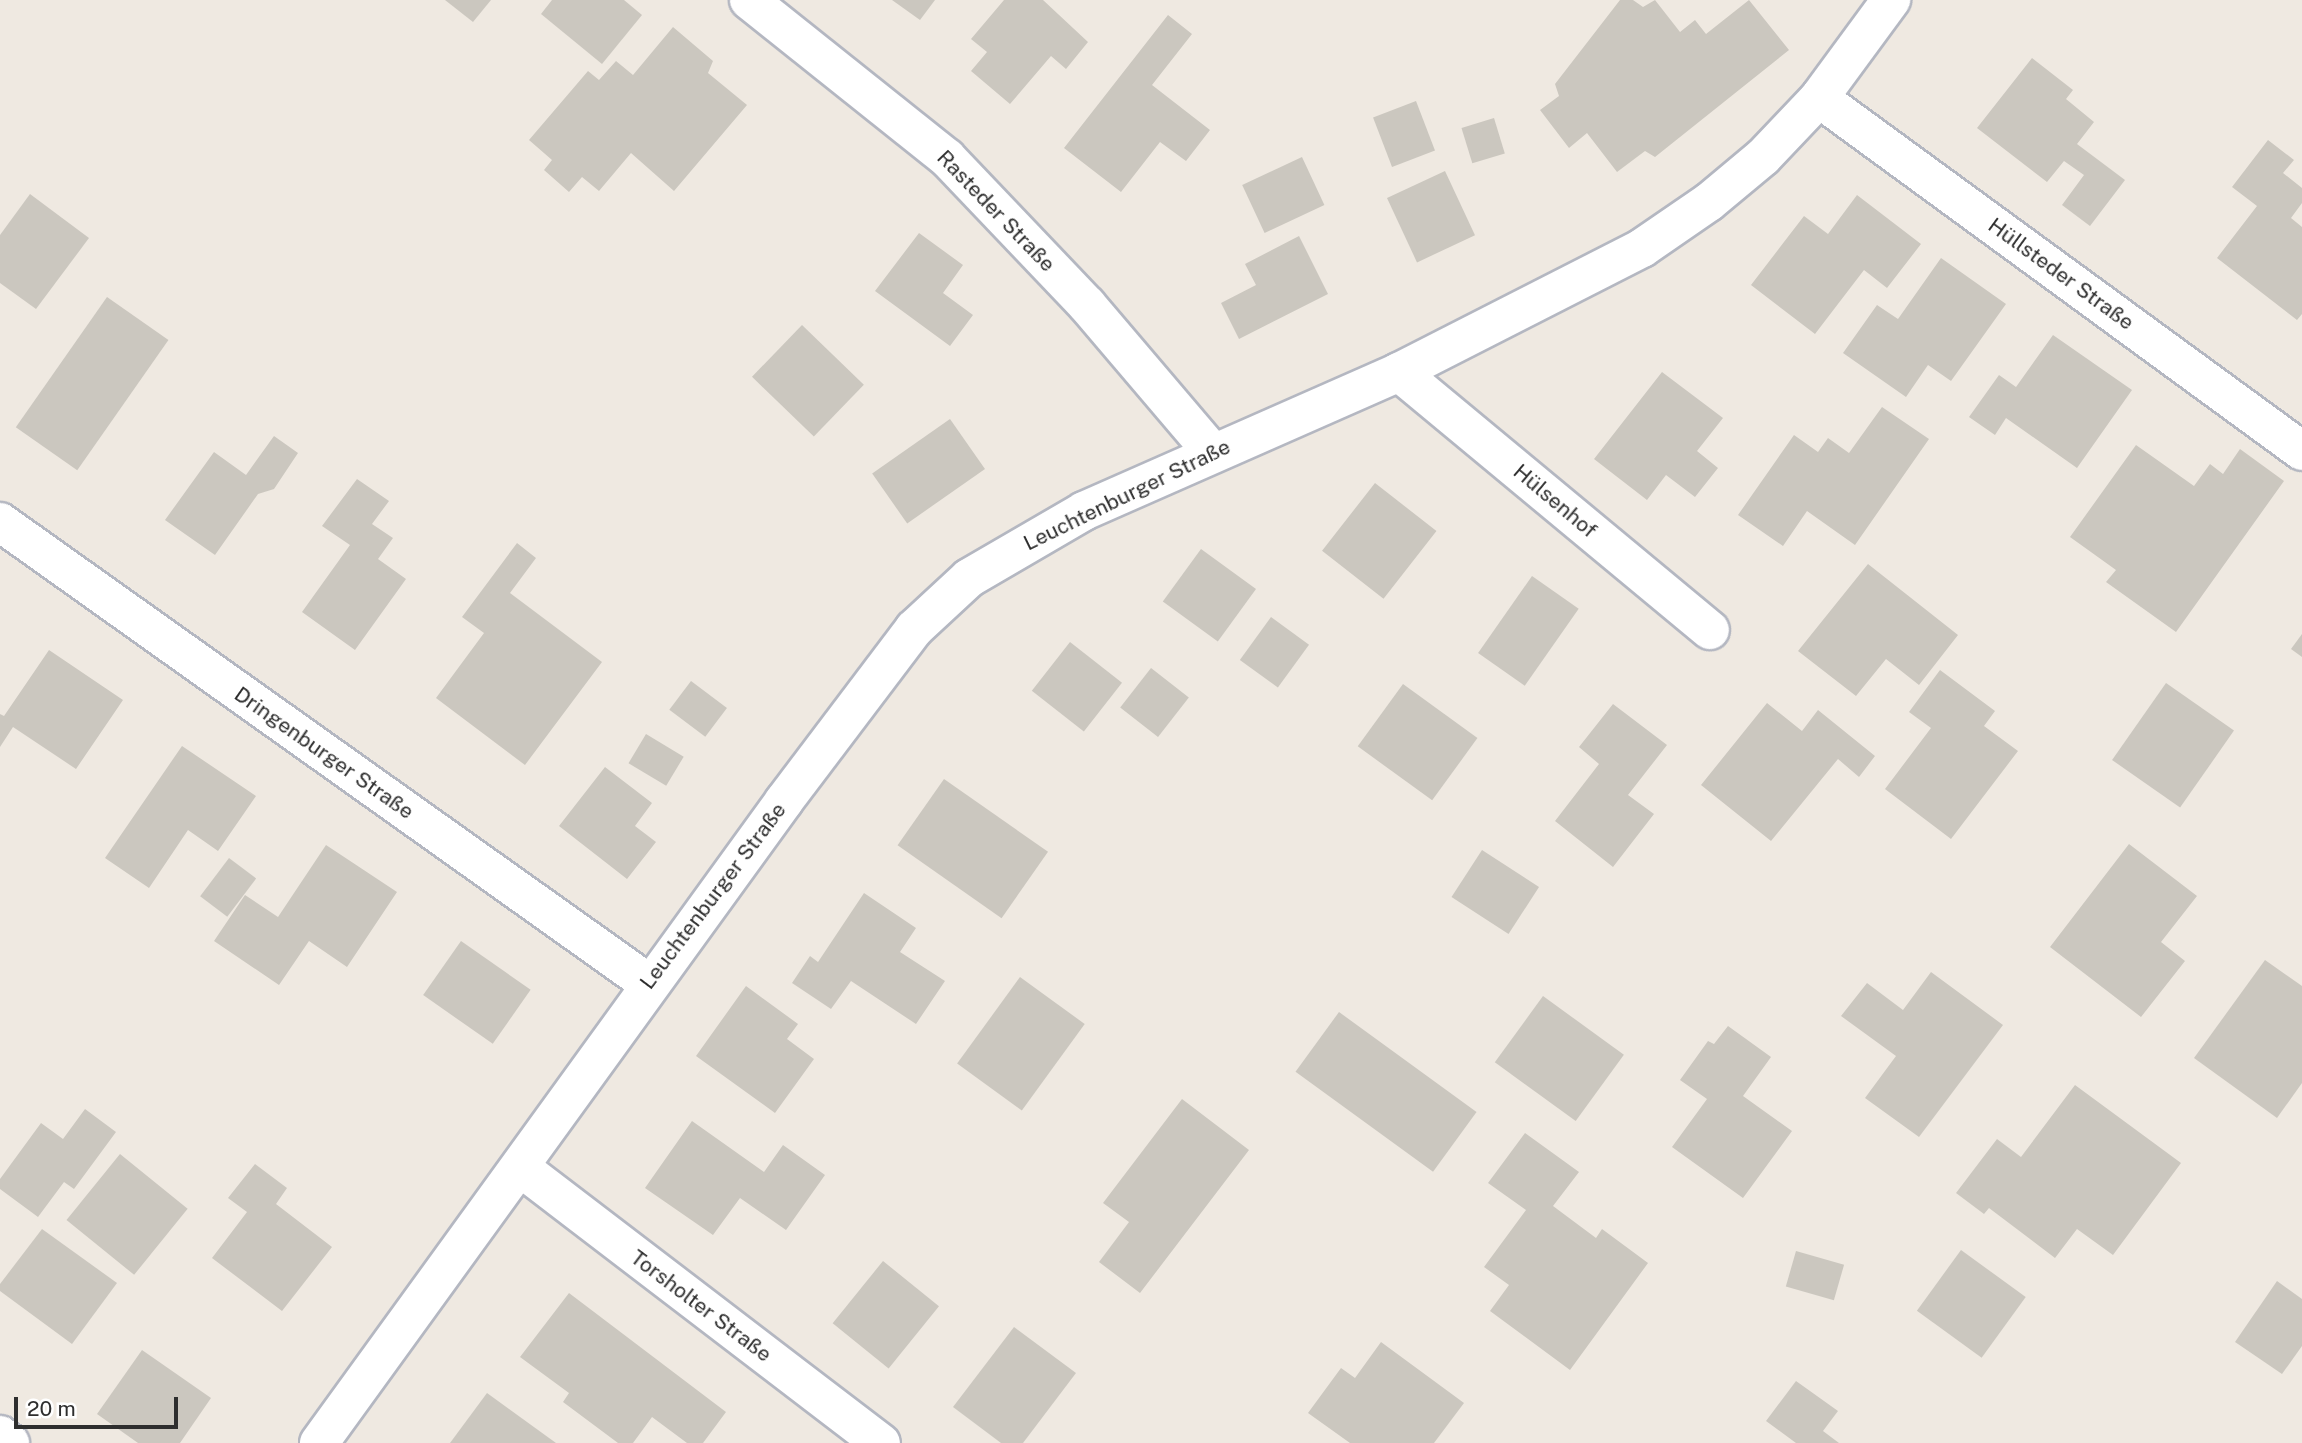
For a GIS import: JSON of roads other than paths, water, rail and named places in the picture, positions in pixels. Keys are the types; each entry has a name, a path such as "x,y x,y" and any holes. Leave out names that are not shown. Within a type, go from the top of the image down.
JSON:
{"street":[{"name":"Rasteder Straße","path":"749,0 947,158 1087,305 1213,453"},
{"name":"Leuchtenburger Straße","path":"319,1443 521,1168 648,984 914,629 969,578 1027,541 1213,453 1399,372 1642,248 1718,195 1763,157 1819,98 1891,0"},
{"name":"Hüllsteder Straße","path":"1819,98 2302,451"},
{"name":"Hülsenhof","path":"1399,372 1710,630"},
{"name":"Dringenburger Straße","path":"0,522 648,984"},
{"name":"Torsholter Straße","path":"521,1168 881,1443"},
{"path":"0,1435 10,1443"}]}
